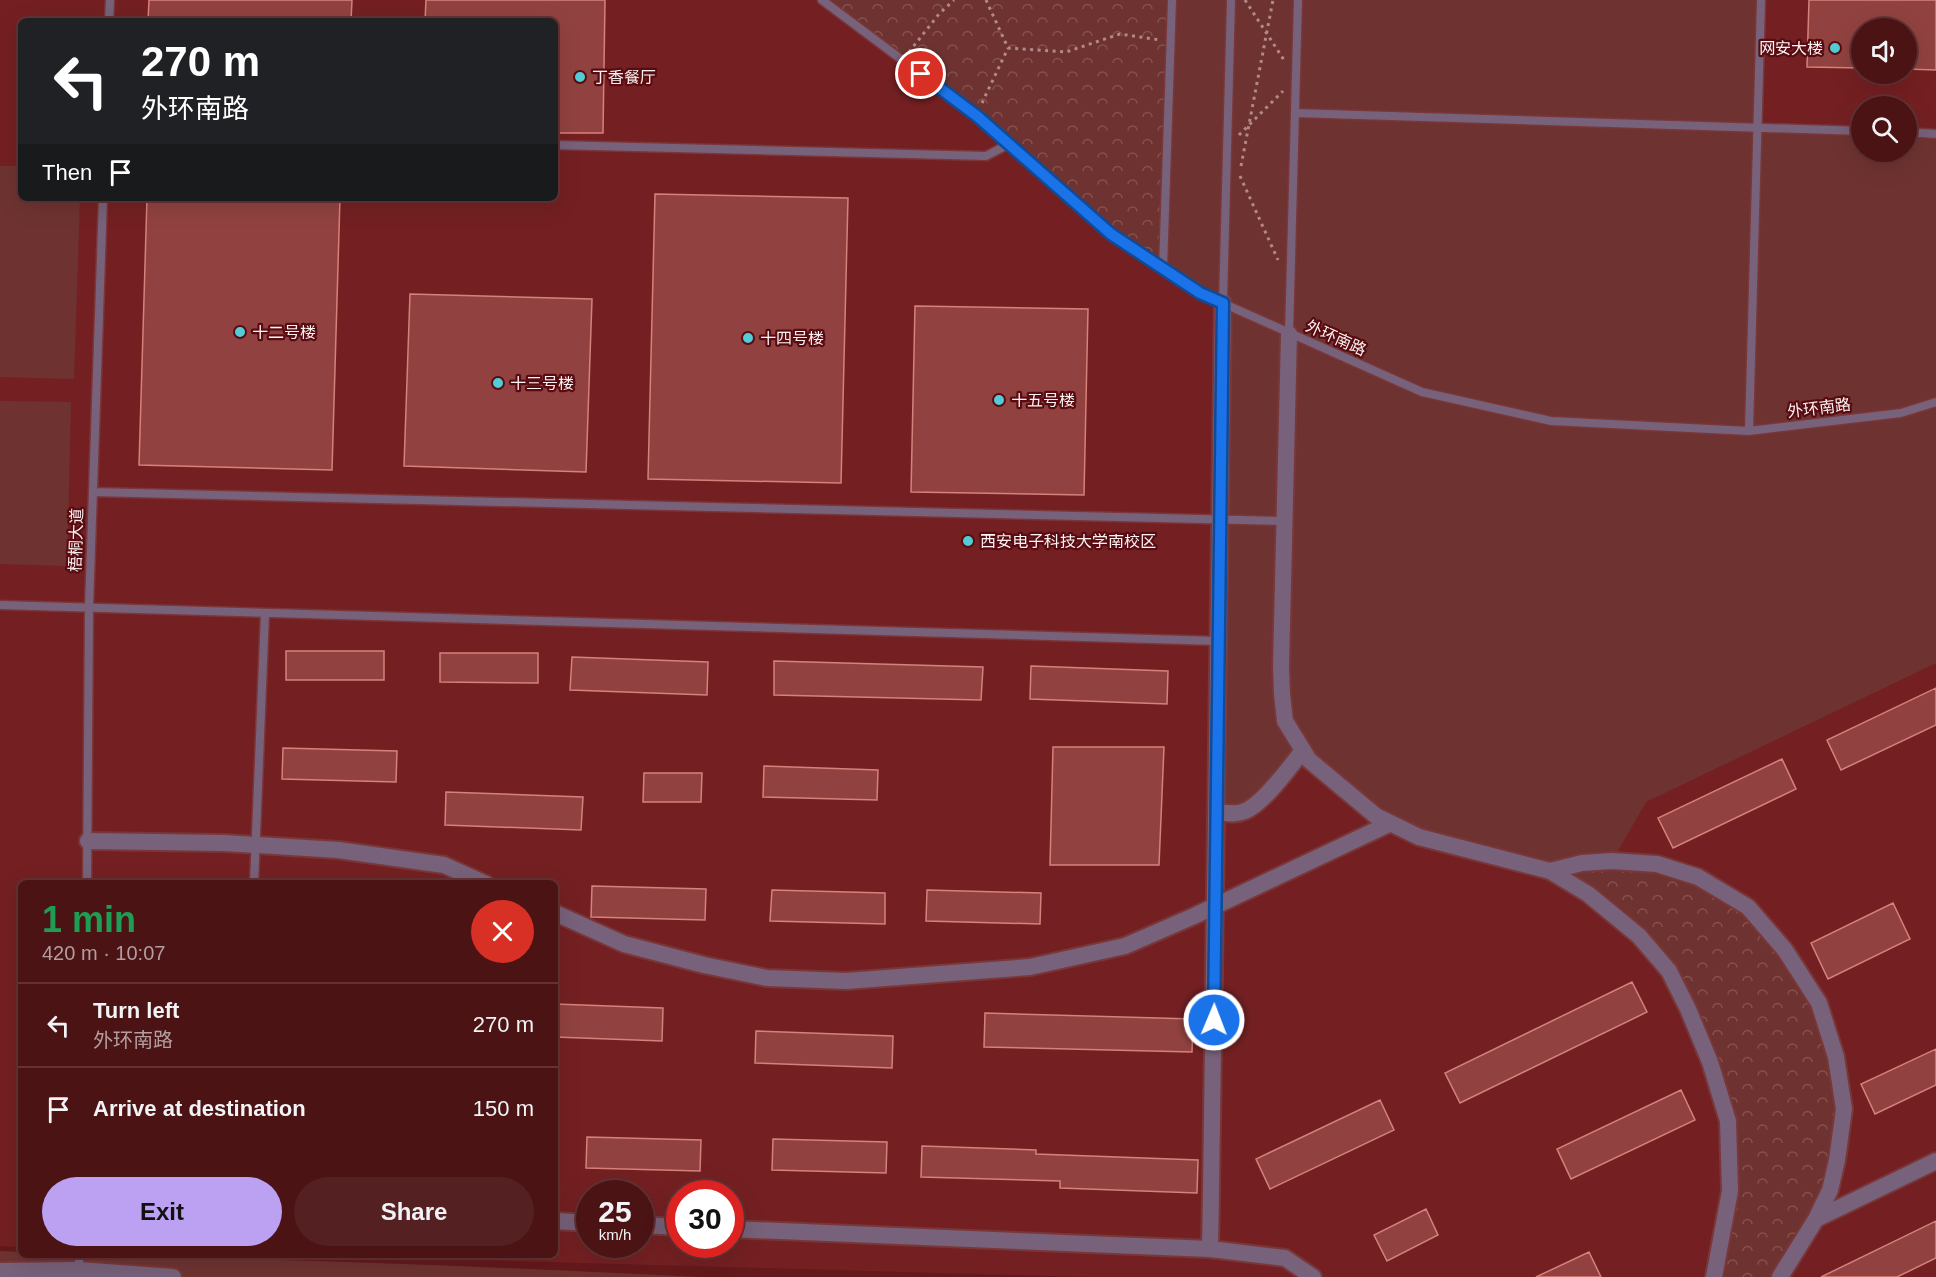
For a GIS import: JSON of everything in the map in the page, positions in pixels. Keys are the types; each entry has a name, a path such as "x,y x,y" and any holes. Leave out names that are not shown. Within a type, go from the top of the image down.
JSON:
{"street":[{"path":"1210,1249 1223,303"},
{"path":"1289,334 1281,694 1286,721 1309,760 1376,816 1419,837 1550,871 1588,894 1639,936 1669,971 1710,1062 1728,1121 1730,1191 1714,1277"},
{"path":"1217,812 1233,814 1247,811 1285,773 1302,750"},
{"path":"558,914 624,944 767,978 846,981 1030,967 1125,946 1391,823"},
{"path":"88,841 255,845 338,850 444,865 477,880"},
{"path":"1550,871 1582,863 1612,861 1657,864 1698,877 1748,907 1785,950 1819,1003 1836,1057 1844,1109 1837,1160 1830,1190 1816,1219 1780,1277"},
{"path":"1816,1219 1936,1161"},
{"path":"558,1221 576,1222"},
{"path":"744,1230 1210,1249 1285,1258 1312,1277"},
{"path":"0,1271 79,1263 173,1277"}],"lane":[{"path":"109,18 110,0"},
{"name":"外环南路","path":"822,0 977,116 1111,234 1163,269 1200,293 1422,392 1551,422 1749,431 1901,413 1936,402"},
{"path":"1163,269 1172,0"},
{"path":"1223,303 1231,0"},
{"path":"1289,334 1298,0"},
{"path":"1749,431 1761,0"},
{"path":"1295,113 1851,130"},
{"path":"1917,133 1936,134"},
{"path":"558,145 986,156 1009,144"},
{"name":"梧桐大道","path":"87,880 89,607 103,201"},
{"path":"93,492 1284,521"},
{"path":"0,605 1218,641"},
{"path":"254,880 265,613"}],"path":[{"path":"902,60 939,14 954,0"},
{"path":"977,116 1008,48 986,0"},
{"path":"1245,0 1296,78 1227,147 1290,286"},
{"path":"1237,186 1273,0"},
{"path":"1008,48 1066,52 1120,34 1170,41"}],"shaded area":[{"name":"西安电子科技大学南校区","path":"0,0 1936,0 1936,1277 1085,1277 405,1258 558,1258 558,880 18,880 18,1247 0,1246"}],"green space":[{"path":"822,0 1172,0 1163,269 1009,144"},
{"path":"1172,0 1761,0 1758,126 1851,131 1851,162 1917,162 1917,133 1936,134 1936,663 1646,802 1612,861 1550,871 1376,816 1303,750 1261,799 1217,812 1223,303 1163,269"},
{"path":"0,166 18,166 18,201 80,201 74,379 0,377"},
{"path":"0,401 71,402 67,566 0,564"},
{"path":"1664,866 1748,907 1807,985 1836,1057 1837,1160 1780,1277 1714,1277 1728,1121 1686,1006 1639,936 1550,871"},
{"path":"0,1251 18,1252 18,1258 276,1260 701,1277 0,1277"}],"building":[{"path":"149,0 352,0 351,18 148,18"},
{"name":"丁香餐厅","path":"426,0 605,0 603,133 558,133 558,18 425,18"},
{"name":"网安大楼","path":"1809,0 1936,0 1936,70 1917,69 1917,18 1851,18 1851,68 1807,67"},
{"name":"十四号楼","path":"655,194 848,198 841,483 648,479"},
{"name":"十二号楼","path":"147,201 340,201 332,470 139,465"},
{"name":"十三号楼","path":"410,294 592,299 586,472 404,466"},
{"name":"十五号楼","path":"915,306 1088,309 1084,495 911,492"},
{"path":"286,651 384,651 384,680 286,680"},
{"path":"440,653 538,653 538,683 440,682"},
{"path":"572,657 708,662 707,695 570,690"},
{"path":"774,661 983,667 981,700 774,695"},
{"path":"1031,666 1168,671 1167,704 1030,699"},
{"path":"1936,688 1936,725 1841,770 1827,740"},
{"path":"1053,747 1164,747 1159,865 1050,865"},
{"path":"283,748 397,751 396,782 282,779"},
{"path":"1782,759 1796,789 1673,848 1658,818"},
{"path":"764,766 878,770 877,800 763,797"},
{"path":"644,773 702,773 701,802 643,802"},
{"path":"446,792 583,797 581,830 445,825"},
{"path":"592,886 706,889 705,920 591,917"},
{"path":"772,890 885,893 885,924 770,921"},
{"path":"927,890 1041,893 1040,924 926,921"},
{"path":"1893,903 1910,939 1828,979 1811,943"},
{"path":"1632,982 1647,1012 1460,1103 1445,1073"},
{"path":"558,1004 663,1008 662,1041 558,1037"},
{"path":"985,1013 1193,1019 1192,1052 984,1047"},
{"path":"756,1031 893,1036 892,1068 755,1063"},
{"path":"1936,1049 1936,1085 1875,1114 1861,1084"},
{"path":"1681,1090 1695,1120 1571,1179 1557,1149"},
{"path":"1380,1100 1394,1130 1270,1189 1256,1159"},
{"path":"587,1137 701,1140 700,1171 586,1168"},
{"path":"773,1139 887,1142 886,1173 772,1170"},
{"path":"922,1146 1036,1150 1036,1154 1198,1160 1197,1193 1060,1188 1060,1181 921,1177"},
{"path":"1426,1209 1438,1235 1387,1261 1374,1235"},
{"path":"1936,1221 1936,1258 1897,1277 1821,1277"},
{"path":"1589,1252 1601,1277 1536,1277"}],"place":[{"name":"网安大楼","path":"1835,48"},
{"name":"丁香餐厅","path":"580,77"},
{"name":"十二号楼","path":"240,332"},
{"name":"十四号楼","path":"748,338"},
{"name":"十三号楼","path":"498,383"},
{"name":"十五号楼","path":"999,400"},
{"name":"西安电子科技大学南校区","path":"968,541"}],"route":[{"path":"921,74 977,116 1111,234 1200,293 1223,303 1214,1020"}]}
